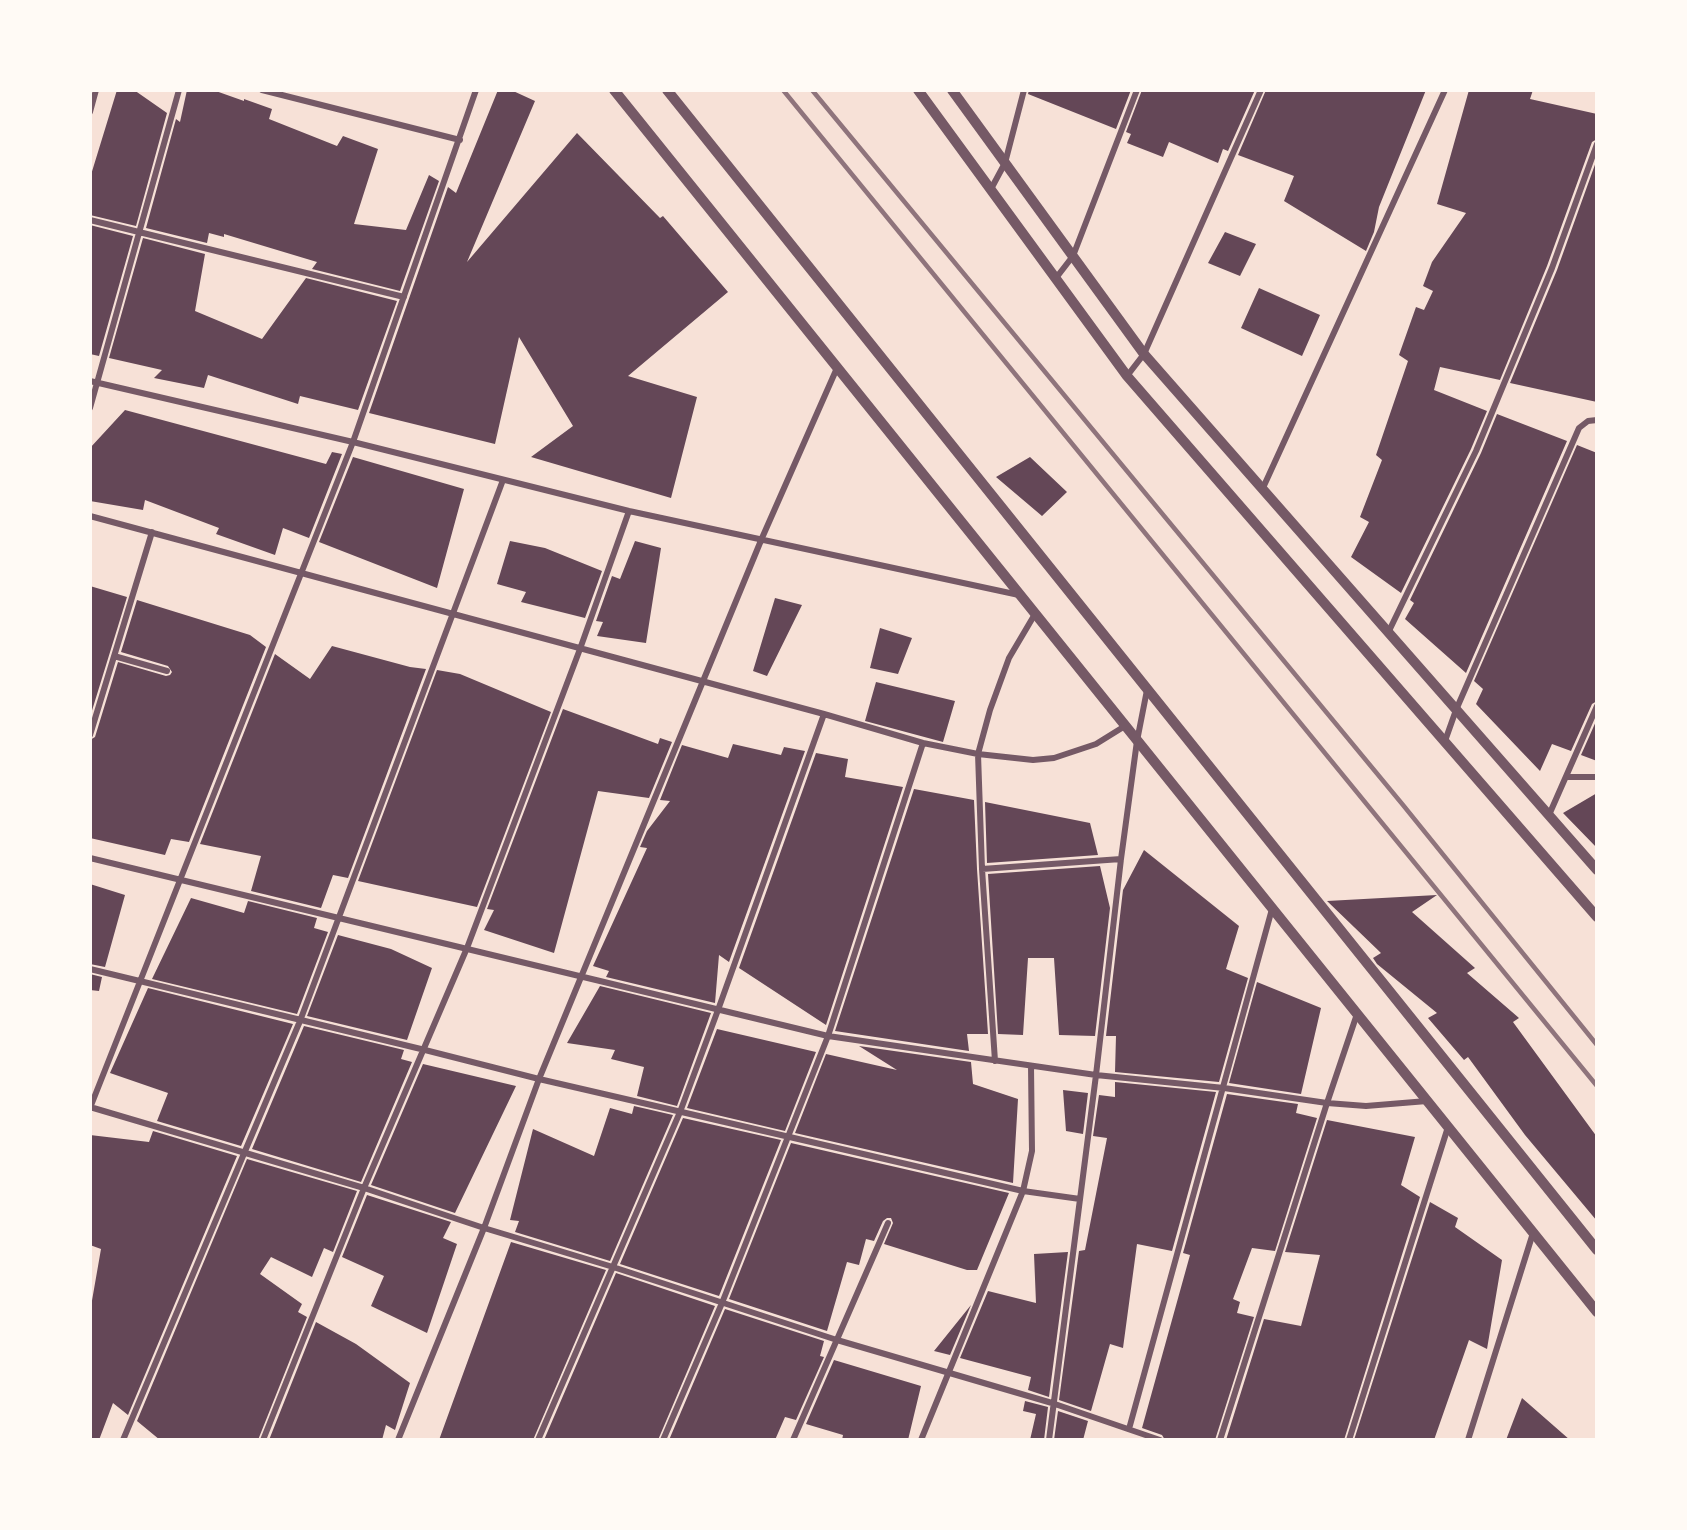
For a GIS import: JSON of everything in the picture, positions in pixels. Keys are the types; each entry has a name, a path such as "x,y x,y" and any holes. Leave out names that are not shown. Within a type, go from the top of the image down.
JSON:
{"street":[{"path":"90,112 96,90"},
{"path":"90,408 93,382 139,232 178,90"},
{"path":"261,90 459,140"},
{"path":"476,90 353,442 90,1108 364,1188 837,1340 1053,1403 1160,1440"},
{"path":"614,90 1597,1312"},
{"path":"667,90 1597,1250"},
{"path":"918,90 1127,376 1597,917"},
{"path":"952,90 1144,354 1597,870"},
{"path":"991,189 1005,163 1024,90"},
{"path":"1056,278 1073,256 1137,90"},
{"path":"1127,376 1144,354 1261,90"},
{"path":"1262,490 1445,90"},
{"path":"1388,633 1476,450 1552,268 1597,144"},
{"path":"90,220 404,297"},
{"path":"398,1440 484,1228 539,1079 581,976 762,538 837,368"},
{"path":"93,382 353,442 628,511 1019,595"},
{"path":"1445,742 1456,710 1579,428 1588,421 1597,420"},
{"path":"123,1440 300,1021 503,480"},
{"path":"263,1440 364,1188 467,948 580,649 628,511"},
{"path":"90,516 824,714 923,743 978,754 1033,760 1054,758 1096,744 1125,726"},
{"path":"90,735 152,532"},
{"path":"995,1061 982,869 978,754 990,710 1009,658 1035,614"},
{"path":"114,656 167,671"},
{"path":"1049,1440 1121,859 1137,741 1147,689"},
{"path":"1549,816 1597,706"},
{"path":"538,1440 680,1112 824,714"},
{"path":"663,1440 722,1303 828,1036 923,743"},
{"path":"1566,777 1588,775 1597,777"},
{"path":"90,858 828,1036 1096,1075 1224,1088 1327,1102 1366,1106 1427,1101"},
{"path":"982,869 1121,859"},
{"path":"1129,1430 1272,909"},
{"path":"90,969 680,1112 1023,1191 1080,1199"},
{"path":"1220,1440 1357,1014"},
{"path":"921,1440 1023,1191 1032,1151 1031,1066"},
{"path":"1349,1440 1448,1127"},
{"path":"793,1440 888,1223"},
{"path":"1468,1440 1533,1233"}],"building":[{"path":"117,90 134,90 167,113 136,226 90,215 90,178"},
{"path":"187,90 213,90 272,109 269,119 337,146 343,136 378,149 354,224 406,230 429,175 439,181 400,291 312,269 317,262 224,234 224,237 209,233 207,243 146,228 176,119 180,122"},
{"path":"498,90 511,90 535,101 467,262 577,133 660,218 663,216 728,292 628,376 697,397 671,498 531,457 573,426 519,337 495,444 369,413 448,187 456,193"},
{"path":"1029,90 1131,90 1116,129 1028,94"},
{"path":"1142,90 1255,90 1228,151 1223,149 1218,163 1169,142 1163,157 1127,143 1131,134 1126,132"},
{"path":"1266,90 1426,90 1379,207 1374,232 1366,251 1284,201 1294,176 1238,155"},
{"path":"1469,90 1533,90 1530,99 1597,114 1597,139 1592,142 1547,266 1500,380 1440,367 1434,390 1487,411 1401,593 1351,557 1369,522 1360,517 1382,460 1376,455 1408,361 1399,355 1416,307 1424,310 1433,291 1423,286 1432,262 1466,213 1437,204"},
{"path":"1597,159 1597,402 1510,383 1557,270"},
{"path":"90,225 133,236 99,356 90,354"},
{"path":"1225,232 1256,244 1240,276 1208,263"},
{"path":"143,238 205,254 195,311 262,339 306,278 397,301 358,410 300,396 298,404 208,375 204,388 154,378 162,370 109,358"},
{"path":"1259,288 1320,315 1302,356 1241,328"},
{"path":"125,410 326,464 332,452 342,454 309,538 283,528 275,555 216,534 219,528 145,500 143,510 90,501 90,448"},
{"path":"1497,414 1567,441 1466,673 1405,619 1414,603 1410,600 1481,453"},
{"path":"1577,445 1597,453 1597,701 1592,704 1571,751 1552,744 1540,771 1476,704 1483,689 1474,681"},
{"path":"353,457 464,489 437,588 319,542"},
{"path":"1030,457 1067,492 1042,516 996,477"},
{"path":"510,541 545,548 602,571 585,618 521,602 526,592 497,584"},
{"path":"635,541 661,548 646,643 597,636 603,622 596,621 612,576 620,579"},
{"path":"90,586 127,597 90,717"},
{"path":"775,598 802,605 767,676 753,671"},
{"path":"137,600 250,635 266,647 189,842 171,839 165,855 90,838 90,740 95,737 118,662 166,676 172,672 168,666 121,652"},
{"path":"880,628 912,638 898,674 870,668"},
{"path":"332,646 410,667 426,669 348,878 333,875 321,908 251,891 261,856 200,844 275,654 310,679"},
{"path":"437,670 460,674 551,712 477,907 358,881"},
{"path":"876,682 955,701 943,742 865,721"},
{"path":"563,709 658,744 660,738 672,742 649,798 598,791 554,953 484,930 494,910 487,909"},
{"path":"1597,719 1597,761 1581,755"},
{"path":"733,744 781,755 784,747 805,751 729,962 719,955 715,1003 606,977 609,971 593,966 647,848 640,847 647,831 670,801 660,800 682,745 728,758"},
{"path":"816,753 848,759 845,777 903,787 826,1025 739,968"},
{"path":"914,789 974,800 988,1034 967,1034 969,1051 835,1031"},
{"path":"1597,793 1597,848 1563,813"},
{"path":"985,802 1090,823 1098,855 987,863"},
{"path":"1144,850 1239,926 1226,969 1248,978 1219,1082 1115,1072 1116,1036 1106,1036 1123,890"},
{"path":"1100,866 1110,908 1095,1036 1059,1035 1054,958 1028,958 1023,1035 998,1034 988,874"},
{"path":"90,884 125,895 105,967 90,964"},
{"path":"1437,895 1412,912 1475,968 1467,973 1519,1018 1513,1022 1597,1137 1597,1221 1525,1135 1468,1057 1464,1060 1428,1018 1437,1013 1377,964 1373,958 1381,953 1327,901"},
{"path":"191,898 244,913 248,901 317,918 314,928 328,932 297,1014 152,979"},
{"path":"338,935 391,949 432,968 407,1040 307,1016"},
{"path":"90,974 102,977 99,991 90,990"},
{"path":"1257,982 1321,1008 1301,1094 1229,1083"},
{"path":"600,986 711,1013 677,1106 637,1096 644,1067 611,1059 615,1050 567,1043"},
{"path":"148,988 293,1024 241,1146 157,1121 168,1093 110,1073"},
{"path":"304,1026 404,1050 401,1059 412,1062 361,1182 252,1149"},
{"path":"717,1029 816,1052 785,1131 687,1108"},
{"path":"859,1046 971,1062 973,1084 1018,1099 1013,1183 795,1133 826,1054 897,1070"},
{"path":"423,1064 516,1086 455,1213 371,1185"},
{"path":"1115,1082 1216,1092 1172,1251 1137,1244 1123,1348 1110,1344 1091,1411 1059,1400 1079,1251 1085,1250 1107,1138 1093,1136 1099,1095 1115,1097"},
{"path":"1063,1090 1088,1093 1083,1134 1066,1131"},
{"path":"1227,1094 1298,1104 1296,1113 1317,1118 1275,1251 1252,1248 1233,1299 1240,1302 1237,1313 1254,1317 1215,1440 1165,1440 1162,1435 1142,1428 1190,1255 1183,1253"},
{"path":"634,1106 673,1115 610,1261 515,1232 519,1221 510,1220 533,1129 594,1156 610,1108 632,1114"},
{"path":"683,1118 781,1140 719,1296 620,1264"},
{"path":"1327,1120 1415,1137 1401,1185 1420,1197 1344,1440 1226,1440 1264,1319 1301,1326 1320,1255 1285,1252"},
{"path":"153,1131 237,1156 128,1415 113,1403 99,1440 90,1440 90,1312 101,1249 90,1245 90,1135 149,1142"},
{"path":"791,1143 1009,1193 977,1270 967,1270 884,1244 893,1223 891,1218 887,1218 883,1221 874,1241 866,1239 859,1265 847,1262 827,1331 729,1299"},
{"path":"247,1159 357,1191 333,1252 324,1248 312,1277 271,1257 260,1274 302,1304 298,1312 307,1317 258,1440 160,1440 137,1421"},
{"path":"367,1195 451,1222 443,1238 457,1244 427,1333 371,1306 384,1276 342,1257"},
{"path":"1430,1202 1458,1218 1455,1227 1502,1260 1487,1349 1469,1340 1434,1440 1354,1440"},
{"path":"511,1242 606,1270 533,1440 439,1440"},
{"path":"1068,1252 1049,1397 1028,1390 1031,1377 960,1358 988,1291 1036,1303 1034,1254"},
{"path":"616,1273 715,1306 658,1440 544,1440"},
{"path":"971,1305 950,1355 934,1351"},
{"path":"725,1309 824,1341 820,1356 824,1357 796,1420 785,1417 775,1440 669,1440"},
{"path":"316,1322 356,1344 410,1383 395,1430 386,1425 382,1440 269,1440"},
{"path":"834,1360 921,1386 908,1440 842,1440 843,1435 806,1424"},
{"path":"1522,1398 1570,1440 1506,1440"},
{"path":"1025,1401 1048,1407 1044,1440 1030,1440 1036,1414 1023,1411"},
{"path":"1058,1411 1088,1421 1083,1440 1054,1440"}],"railway":[{"path":"783,90 1597,1086"},
{"path":"812,90 1403,805 1597,1045"}]}
